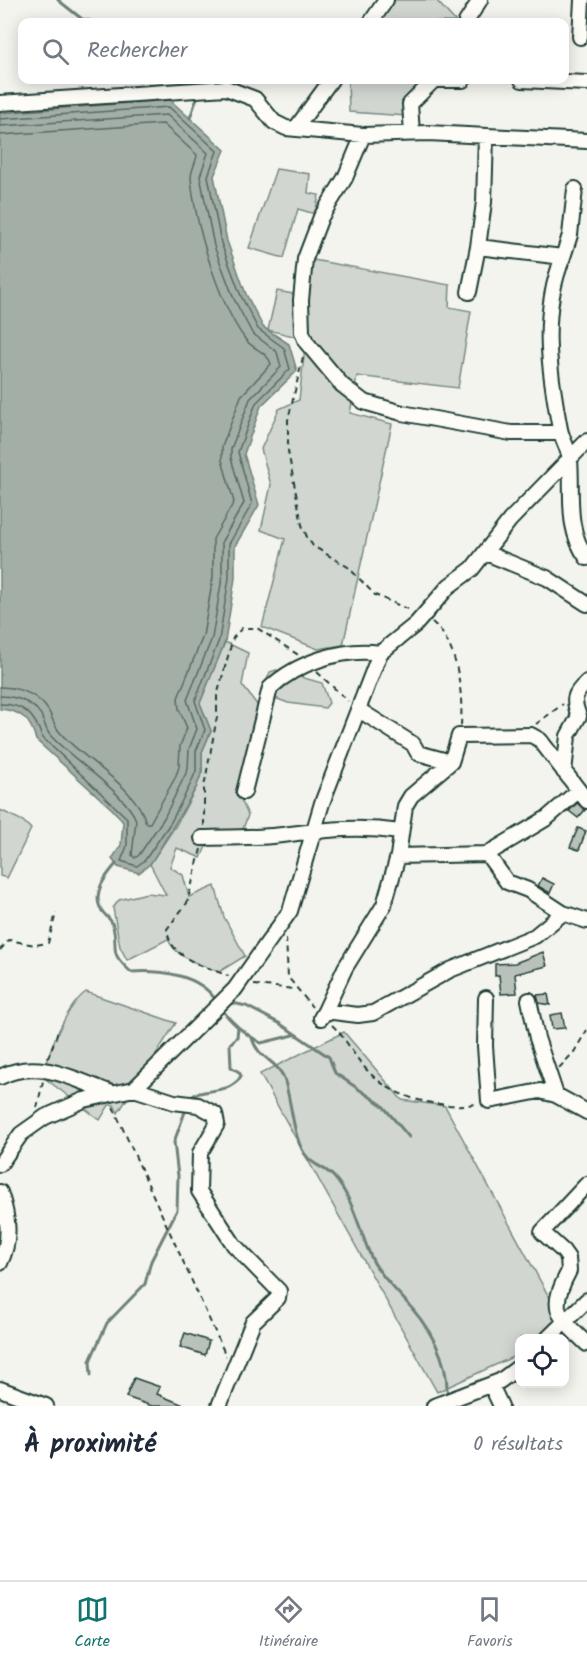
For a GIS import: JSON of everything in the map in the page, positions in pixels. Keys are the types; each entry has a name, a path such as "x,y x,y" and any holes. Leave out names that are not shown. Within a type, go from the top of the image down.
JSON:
{"street":[{"path":"374,18 386,0"},
{"path":"469,18 480,0"},
{"path":"582,0 583,37"},
{"path":"569,82 587,83"},
{"path":"296,128 329,84"},
{"path":"412,133 410,104 430,84"},
{"path":"0,103 226,88 255,99 269,117 281,126 363,135 412,133 587,141"},
{"path":"363,135 345,178 321,217 305,259 301,300 302,332 306,342 342,385 364,402 402,413 511,433 561,433"},
{"path":"470,292 484,202 486,136"},
{"path":"575,189 570,235 553,284 548,354 561,433 570,460 570,511 574,533 587,558"},
{"path":"478,247 564,257"},
{"path":"134,1089 235,989 260,957 290,911 314,829 380,652 416,624 448,586 472,569 510,520 587,441"},
{"path":"486,553 547,578 587,604"},
{"path":"244,792 270,688 308,662 369,651 380,652"},
{"path":"564,772 568,736 579,716 574,700 575,693 587,682"},
{"path":"358,710 413,744 418,753 451,762"},
{"path":"398,856 488,854 583,796 540,740 531,735 521,733 459,736 451,762 407,802 400,832 398,856 384,905 345,968 323,1014 373,1013 450,970 535,936 563,913"},
{"path":"202,838 271,836 314,829 356,827 400,832"},
{"path":"488,854 507,882 528,890 563,913 587,921"},
{"path":"486,998 485,1046 489,1101 534,1091 556,1095 587,1112"},
{"path":"529,1000 537,1038 552,1077 556,1095"},
{"path":"0,1077 15,1069 41,1068 109,1093"},
{"path":"0,1164 21,1134 32,1125 84,1100 109,1093 134,1089 174,1102 198,1105 215,1114 217,1124 200,1153 199,1191 234,1245 279,1291 278,1298 253,1322 219,1406"},
{"path":"587,1184 542,1232 563,1251 569,1264 556,1305 565,1322 587,1344"},
{"path":"0,1191 5,1208 4,1230 8,1244 0,1263"},
{"path":"552,1334 587,1300"},
{"path":"434,1406 491,1385 515,1369"},
{"path":"491,1385 501,1406"},
{"path":"0,1390 46,1406"}],"path":[{"path":"306,342 288,420 288,451 302,525 313,546 348,567 375,595 423,615 443,631 458,674 462,703 459,736"},
{"path":"521,733 555,711 575,693"},
{"path":"0,950 9,940 35,945 48,943 56,913"},
{"path":"287,933 288,977 343,1036 370,1074 390,1090 418,1099 460,1106 489,1101"},
{"path":"552,1077 574,1052 587,1030"},
{"path":"109,1093 233,1372"}],"shaded area":[{"path":"389,0 436,0 452,18 376,18"},
{"path":"348,84 426,84 407,116 349,112"},
{"path":"276,169 310,174 308,193 319,195 315,214 298,209 284,258 249,248"},
{"path":"308,259 450,285 449,307 471,311 458,388 357,376 350,413 392,424 343,645 318,649 262,627 285,539 261,530 271,485 261,449 279,409 299,400 306,339 268,330 277,291 305,296"},
{"path":"225,642 248,653 242,685 258,706 252,754 238,793 248,815 238,843 212,832 201,858 177,848 170,867 183,875 189,897 215,886 224,917 245,956 219,972 183,956 168,939 127,960 120,947 113,908 119,900 147,893 166,895 150,864 176,825 202,772 202,752 211,731 200,703"},
{"path":"276,670 322,683 329,703 325,708 288,703 262,693 270,672"},
{"path":"0,810 23,821 31,829 7,878 0,876"},
{"path":"86,992 176,1023 118,1113 114,1105 109,1105 100,1120 43,1077 58,1031 79,998"},
{"path":"344,1032 402,1100 445,1106 561,1319 545,1334 515,1334 515,1356 437,1392 260,1074"}],"water":[{"path":"170,100 225,150 214,176 227,241 246,294 263,327 289,344 297,371 261,406 244,454 259,505 235,546 235,578 225,642 200,703 211,731 202,752 202,772 196,788 161,847 150,864 139,873 118,867 112,859 121,845 123,822 113,810 36,740 28,722 20,714 0,709 0,113"}],"building":[{"path":"577,803 585,810 578,818 569,811"},
{"path":"578,828 586,831 579,850 570,847"},
{"path":"542,878 554,884 550,893 538,886"},
{"path":"543,952 547,966 515,974 517,993 501,994 499,975 495,976 495,964 515,963"},
{"path":"548,994 550,1005 539,1003 537,995"},
{"path":"562,1013 565,1028 552,1029 550,1015"},
{"path":"185,1333 209,1341 205,1355 180,1347"},
{"path":"134,1378 160,1387 157,1394 186,1406 152,1406 126,1397"}],"waterway":[{"path":"58,0 81,18"},
{"path":"190,118 198,95"},
{"path":"116,864 104,880 98,898 102,911 112,924 116,955 131,972 155,972 179,976 201,985 217,1002"},
{"path":"228,1002 246,1006 279,1023 329,1057 335,1073 382,1105 409,1137"},
{"path":"221,1008 239,1028 261,1043 294,1035"},
{"path":"188,1100 200,1093 229,1086 241,1076 231,1067 230,1044 237,1037 238,1027"},
{"path":"252,1038 262,1055 276,1066 283,1076 295,1131 303,1151 311,1161 331,1174 341,1186 352,1206 375,1264 384,1278 410,1305 434,1340 444,1367 447,1395"},
{"path":"91,1375 90,1361 107,1323 145,1284 151,1261 177,1210 178,1176 174,1142 186,1109"}]}
